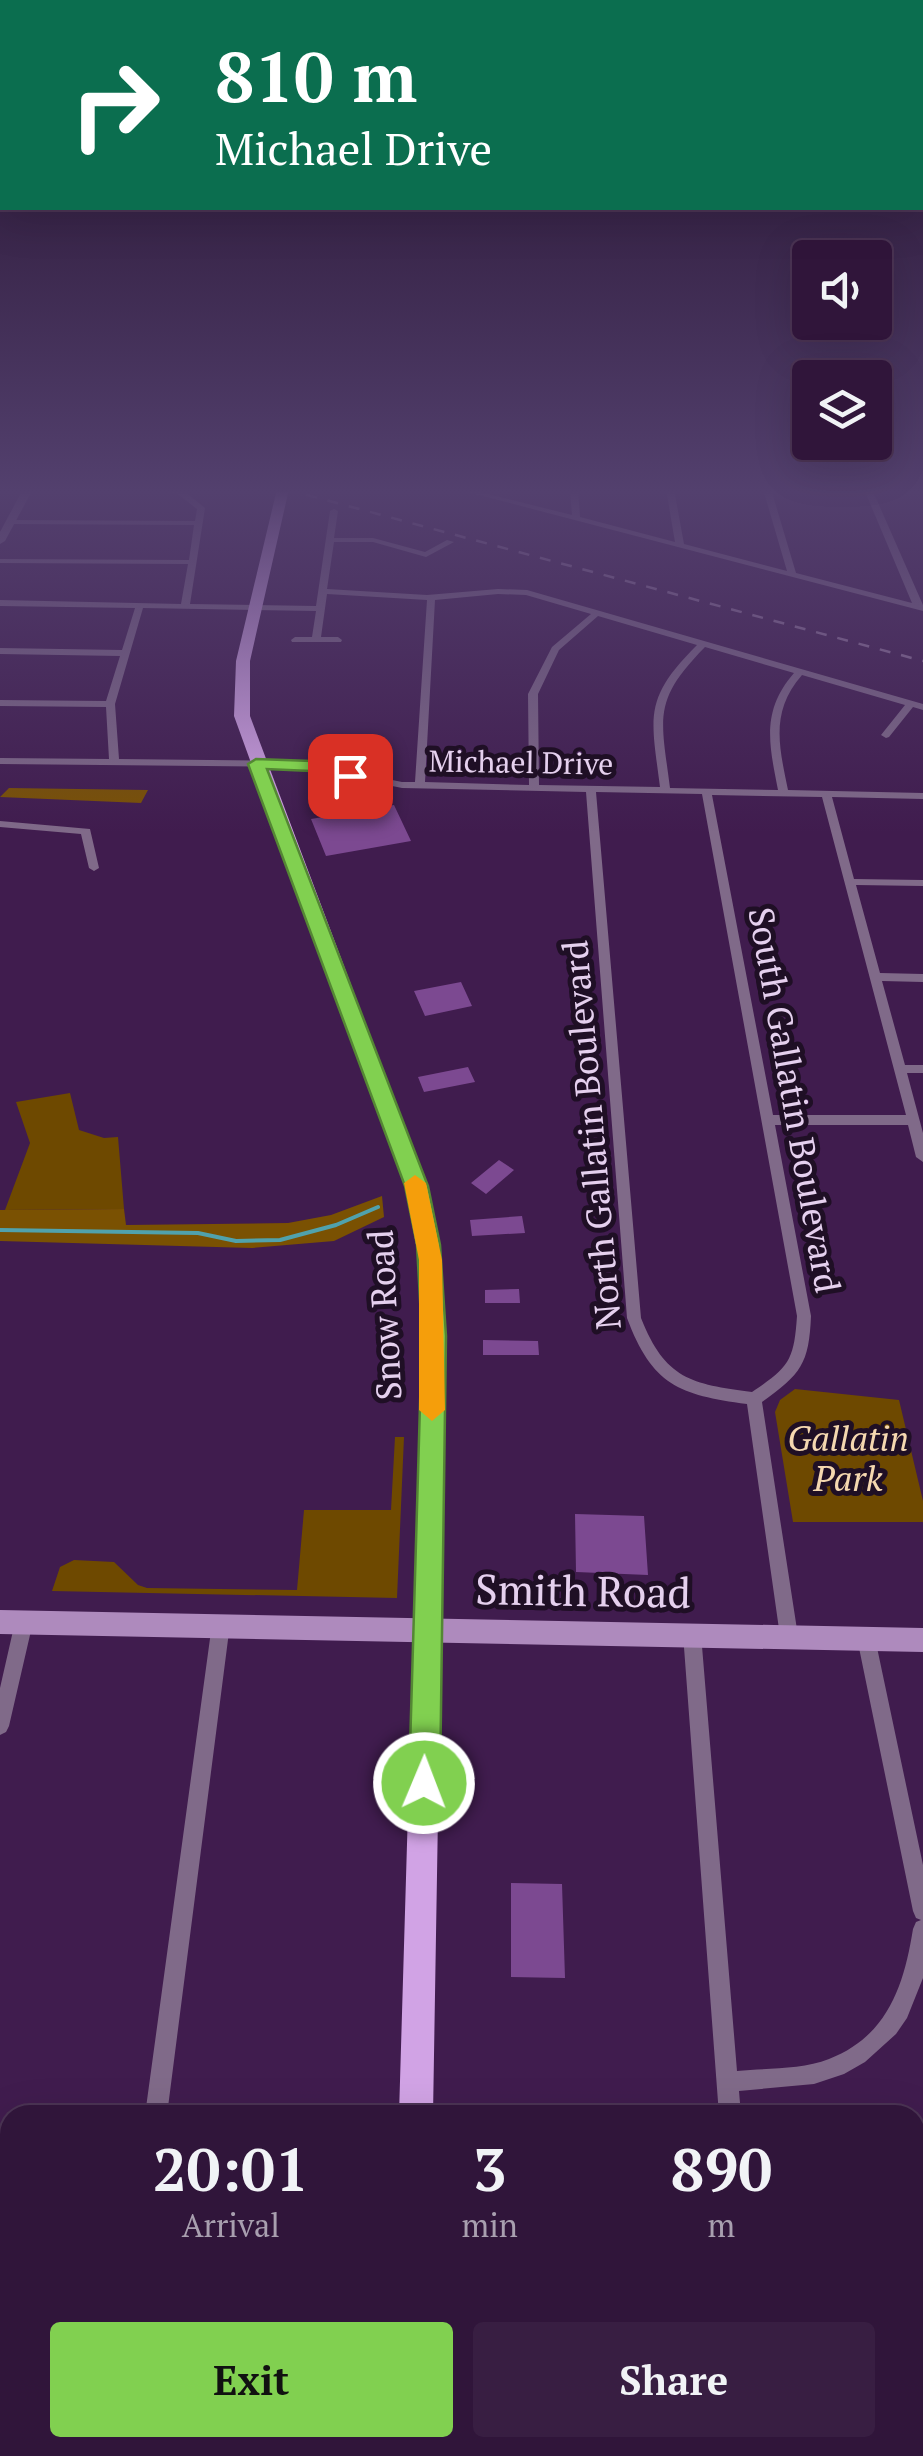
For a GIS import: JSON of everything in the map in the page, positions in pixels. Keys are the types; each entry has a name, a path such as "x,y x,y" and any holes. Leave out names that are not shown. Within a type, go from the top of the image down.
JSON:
{"main road":[{"name":"Snow Road","path":"255,604 240,698 256,764 422,1210 434,1336 416,2105"},
{"name":"Smith Road","path":"12,1622 429,1627 923,1640"}],"street":[{"path":"0,604 319,607"},
{"path":"316,640 320,604"},
{"path":"420,786 431,604"},
{"path":"558,604 917,705 886,735"},
{"path":"114,761 110,704 140,605"},
{"path":"534,787 534,694 555,649 597,614"},
{"path":"295,640 338,640"},
{"path":"665,790 656,707 670,676 704,643"},
{"path":"0,652 125,652"},
{"path":"784,793 771,725 784,687 800,671"},
{"path":"0,703 110,704"},
{"name":"Michael Drive","path":"0,760 312,766 373,783 420,786 923,796"},
{"name":"North Gallatin Boulevard","path":"591,789 634,1318 645,1353 676,1383 754,1399"},
{"name":"South Gallatin Boulevard","path":"706,791 804,1316 802,1356 784,1378 754,1399"},
{"path":"826,794 923,1157"},
{"path":"2,828 86,831 94,868"},
{"path":"851,882 923,883"},
{"path":"875,977 923,978"},
{"path":"902,1068 923,1069"},
{"path":"769,1120 914,1120"},
{"path":"754,1399 789,1636"},
{"path":"0,1726 12,1622"},
{"path":"157,2105 221,1623"},
{"path":"692,1634 729,2105"},
{"path":"866,1638 923,1911"},
{"path":"728,2082 834,2069 888,2030 916,1982 923,1929"}],"green space":[{"path":"70,1093 79,1130 104,1138 118,1137 124,1209 5,1210 30,1143 16,1102"},
{"name":"Gallatin Park","path":"795,1389 899,1400 923,1501 923,1522 793,1522 775,1412 780,1400"},
{"path":"395,1437 404,1437 397,1598 52,1591 60,1567 74,1560 114,1562 138,1585 147,1588 297,1590 304,1510 391,1510"}],"shaded area":[{"path":"9,788 148,790 141,803 0,797"},
{"path":"382,1196 384,1217 334,1241 252,1248 0,1241 0,1210 124,1209 126,1225 288,1223 331,1215"}],"building":[{"path":"394,805 411,841 326,856 311,819"},
{"path":"461,982 472,1006 425,1016 414,991"},
{"path":"468,1067 475,1082 424,1092 418,1077"},
{"path":"499,1160 514,1170 486,1194 471,1183"},
{"path":"522,1216 525,1233 472,1236 470,1220"},
{"path":"519,1289 520,1303 485,1303 485,1290"},
{"path":"483,1340 538,1341 539,1355 483,1355"},
{"path":"575,1514 644,1516 648,1575 576,1572"},
{"path":"511,1883 562,1884 565,1978 511,1977"}],"waterway":[{"path":"0,1230 198,1233 236,1241 280,1240 336,1225 378,1207"}],"railway":[{"path":"710,604 923,661"}],"slow traffic":[{"path":"415,1183 430,1260 432,1410"}],"route":[{"path":"350,776 298,764 256,764 422,1207 430,1260 434,1336 424,1783"}]}
